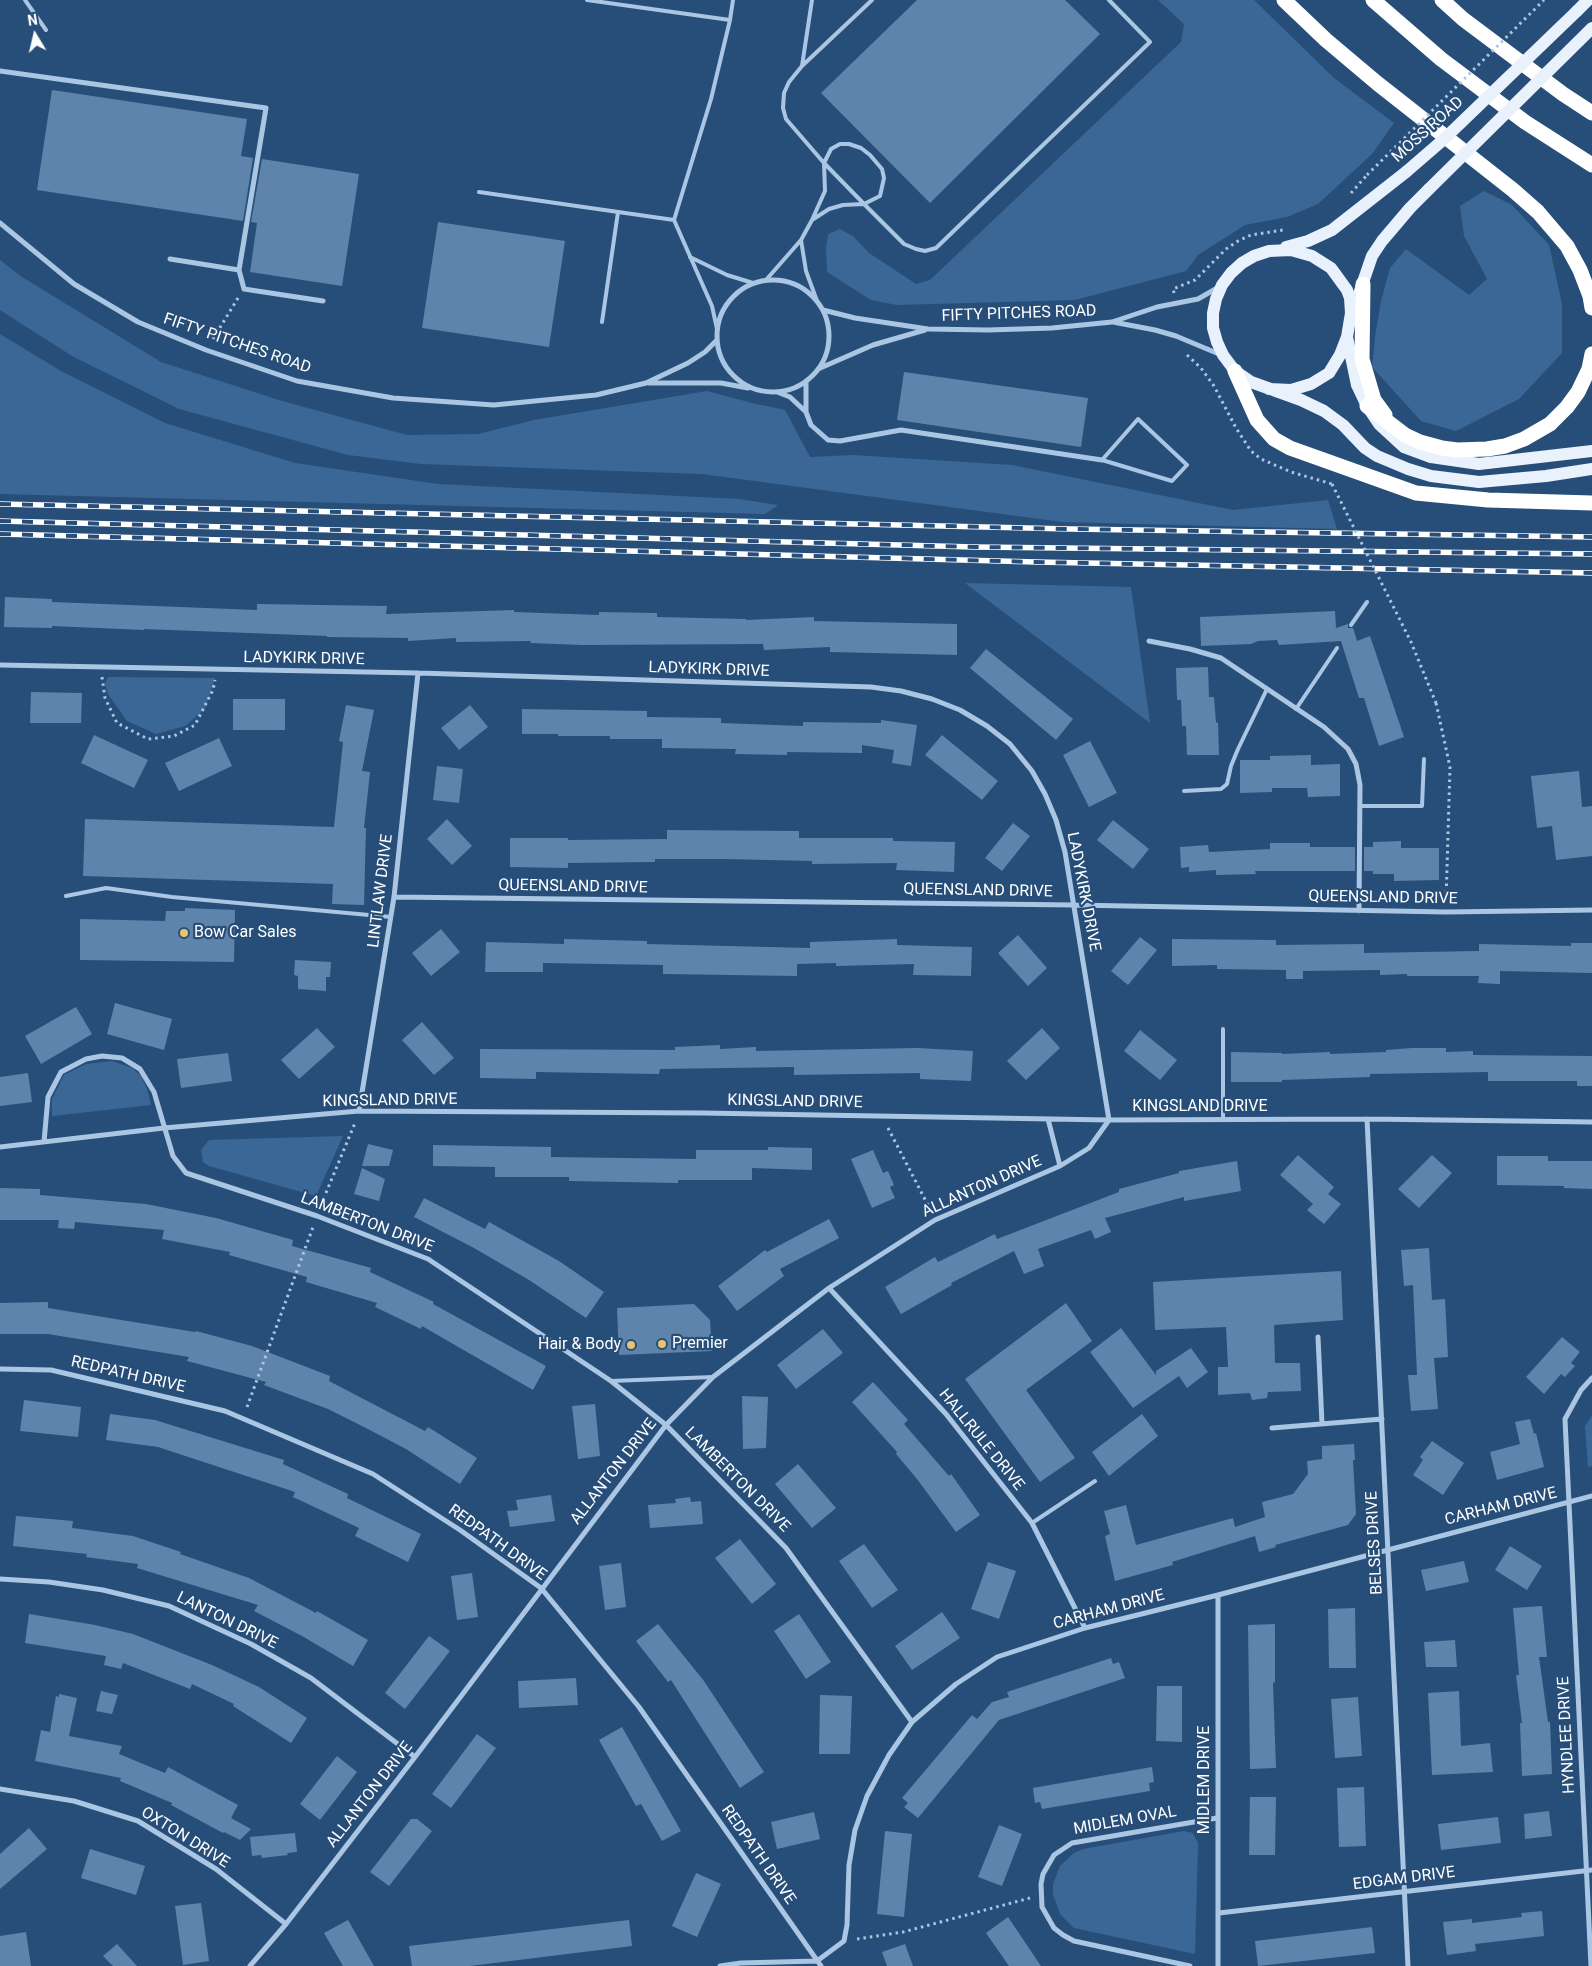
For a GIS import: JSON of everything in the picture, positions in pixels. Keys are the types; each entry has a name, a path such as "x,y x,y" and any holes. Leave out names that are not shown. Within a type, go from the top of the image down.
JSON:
{"highway":[{"path":"1284,0 1326,40 1371,78 1513,190 1538,212 1572,254 1590,296 1592,308"},
{"path":"1373,0 1441,59 1525,122 1592,165"},
{"path":"1442,0 1463,19 1563,94 1592,113"},
{"path":"1363,284 1362,359 1374,400 1390,422"},
{"path":"1366,406 1405,435 1420,442 1442,448 1469,450 1505,446 1524,439 1543,428 1567,407 1578,392 1589,369 1592,354"},
{"path":"1235,371 1258,420 1274,439 1290,448 1416,493 1479,499 1592,503"}],"main road":[{"name":"MOSS ROAD","path":"1269,251 1308,241 1332,230 1406,172 1443,140 1588,0"},
{"path":"1269,389 1291,390 1311,384 1329,373 1340,355 1347,337 1351,313 1372,256 1382,241 1410,208 1592,28"},
{"path":"1351,313 1350,298 1347,290 1338,276 1322,261 1291,250 1269,251 1254,256 1230,273 1216,299 1213,313 1213,328 1216,342 1222,355 1235,371 1251,382 1301,400 1330,414 1343,424 1365,448 1377,456 1408,469 1430,476 1479,482 1546,476 1592,469"},
{"path":"1347,337 1357,385 1366,406 1379,424 1404,447 1431,457 1480,464 1592,451"}],"street":[{"path":"0,71 266,108 238,270 244,289 323,301"},
{"name":"FIFTY PITCHES ROAD","path":"0,223 74,284 138,322 206,350 297,381 402,398 494,405 596,395 646,383 688,363 705,352 716,341"},
{"path":"170,259 238,270"},
{"path":"766,280 780,280 801,288 817,301 823,310 829,338 826,355 818,370 806,381 792,389 777,392 762,391 748,386 734,377 724,364 716,341 717,329 723,310 737,292 753,283 766,280"},
{"name":"FIFTY PITCHES ROAD","path":"823,310 855,318 928,329 988,330 1043,328 1112,322 1158,307 1198,298 1222,285"},
{"name":"FIFTY PITCHES ROAD","path":"1112,322 1156,330 1222,355"},
{"name":"FIFTY PITCHES ROAD","path":"818,370 872,345 928,329"},
{"path":"806,381 806,412 811,425 828,440 834,442 901,430 1102,460"},
{"name":"FIFTY PITCHES ROAD","path":"646,383 721,383 762,391"},
{"path":"777,392 790,398 806,412"},
{"path":"1149,642 1190,649 1220,658 1324,727 1348,749 1356,764 1360,785 1359,911"},
{"name":"LADYKIRK DRIVE","path":"0,665 418,673 871,688 901,691 932,699 960,710 1010,744 1032,771 1045,794 1056,820 1065,852 1109,1120"},
{"name":"LINTLAW DRIVE","path":"360,1111 394,897 418,673"},
{"name":"QUEENSLAND DRIVE","path":"394,897 1074,905 1446,912 1592,910"},
{"name":"LAMBERTON DRIVE","path":"44,1142 48,1097 61,1072 86,1059 102,1056 122,1058 140,1069 154,1092 173,1156 186,1172 317,1216 428,1259 612,1381 666,1425 786,1548 912,1722"},
{"name":"KINGSLAND DRIVE","path":"0,1147 164,1128 360,1111 703,1113 1109,1120 1367,1119 1592,1122"},
{"path":"1048,1119 1060,1166"},
{"name":"BELSES DRIVE","path":"1367,1119 1408,1966"},
{"name":"ALLANTON DRIVE","path":"250,1966 286,1924 415,1757 666,1425 713,1376 828,1288 935,1220 1060,1166 1089,1148 1109,1120"},
{"name":"HALLRULE DRIVE","path":"828,1288 946,1414 1032,1524 1085,1628"},
{"path":"1318,1337 1322,1424"},
{"name":"REDPATH DRIVE","path":"0,1369 51,1370 224,1411 373,1474 460,1530 541,1588 639,1707 819,1964"},
{"name":"HYNDLEE DRIVE","path":"1590,1966 1589,1870 1565,1419 1580,1390 1592,1378"},
{"path":"1272,1428 1382,1419"},
{"name":"CARHAM DRIVE","path":"844,1941 847,1925 849,1865 855,1830 868,1796 889,1755 912,1722 956,1684 997,1657 1085,1628 1218,1595 1592,1496"},
{"name":"LANTON DRIVE","path":"0,1579 49,1582 103,1590 168,1606 251,1644 311,1678 415,1757"},
{"name":"MIDLEM DRIVE","path":"1218,1595 1218,1966"},
{"name":"OXTON DRIVE","path":"0,1789 74,1801 138,1821 216,1870 286,1924"},
{"name":"MIDLEM OVAL","path":"1040,1896 1042,1879 1048,1864 1054,1855 1072,1842 1217,1818"},
{"name":"EDGAM DRIVE","path":"1218,1913 1589,1870"},
{"path":"1040,1896 1045,1913 1054,1928 1074,1941 1190,1966"},
{"path":"720,1966 741,1963 819,1964 844,1941"}],"lane":[{"path":"25,0 46,30"},
{"path":"587,0 730,20"},
{"path":"717,329 712,306 674,220 711,99 733,0"},
{"path":"802,66 812,0"},
{"path":"872,0 802,66 786,87 783,108 786,119 824,163 864,204 904,244 925,251 936,248 1150,42 1109,0"},
{"path":"766,280 801,240 812,220 825,191 824,163 830,149 840,144 849,144 861,148 870,155 882,169 883,186 880,196 876,200 864,204 843,205 829,209 812,220"},
{"path":"480,192 674,220"},
{"path":"602,322 618,212"},
{"path":"801,240 806,272 817,301"},
{"path":"690,257 727,275 753,283"},
{"path":"1138,419 1188,465 1172,481 1102,460 1138,419"},
{"path":"1351,626 1367,602"},
{"path":"1296,709 1337,648"},
{"path":"1184,791 1222,789 1227,784 1231,766 1238,749 1267,689"},
{"path":"1360,806 1422,806 1424,758"},
{"path":"66,896 106,888 180,898 391,917"},
{"path":"1222,1119 1223,1028"},
{"path":"612,1381 713,1376"},
{"path":"1032,1524 1095,1481"}],"path":[{"path":"1367,175 1544,0"},
{"path":"206,350 244,289"},
{"path":"1332,484 1411,642 1436,703 1450,767 1446,912"},
{"path":"101,667 105,698 117,723 148,739 174,736 195,725 213,690 217,670"},
{"path":"243,1419 317,1216 360,1111"},
{"path":"882,1116 935,1220"},
{"path":"844,1941 904,1932 1040,1896"}],"shaded area":[{"path":"1158,0 1254,0 1334,78 1394,123 1372,154 1318,204 1287,217 1245,225 1198,255 1186,271 1075,300 897,305 871,300 827,272 826,249 828,234 840,229 853,236 869,253 916,284 930,280 1181,42 1184,24"},
{"path":"1484,191 1512,205 1549,245 1562,304 1562,353 1519,399 1456,431 1421,421 1372,367 1375,337 1381,301 1390,268 1406,249 1469,295 1487,279 1464,236 1460,206"},
{"path":"0,260 22,277 161,362 282,401 407,435 478,434 534,420 707,391 785,410 810,457 853,455 1012,465 1233,510 1328,500 1337,529 1062,522 702,474 421,464 348,455 179,409 72,356 0,310"},
{"path":"0,334 61,371 165,423 295,463 438,484 739,499 778,505 765,514 0,494"},
{"path":"965,583 1131,587 1150,723"},
{"path":"108,677 215,678 205,709 185,726 156,734 127,721 108,694 105,684"},
{"path":"112,1061 132,1068 141,1076 151,1105 52,1116 52,1099 64,1075 86,1064"},
{"path":"343,1136 316,1196 209,1166 203,1162 201,1150 209,1140"},
{"path":"1592,1416 1592,1466 1588,1467 1585,1426"},
{"path":"1184,1831 1193,1833 1198,1843 1195,1954 1074,1928 1060,1914 1053,1895 1053,1884 1060,1866 1074,1853 1083,1849"}],"building":[{"path":"917,0 1065,0 1100,34 930,203 821,93"},
{"path":"52,90 247,119 241,156 253,158 243,221 37,190"},
{"path":"262,159 359,174 342,286 250,272 257,223 251,222"},
{"path":"438,222 565,241 549,347 422,328"},
{"path":"904,372 1088,398 1081,447 897,420"},
{"path":"5,597 52,599 52,602 257,610 257,604 387,606 386,614 514,610 514,612 599,615 599,612 657,613 657,617 746,620 814,617 814,621 957,624 957,655 830,652 830,647 764,650 763,644 582,645 530,643 531,641 456,642 456,638 408,641 408,638 327,637 52,626 52,628 4,627"},
{"path":"1335,611 1336,628 1348,624 1348,628 1353,628 1357,641 1370,636 1404,737 1379,746 1364,698 1359,698 1341,641 1279,645 1277,640 1258,641 1251,644 1201,646 1200,617"},
{"path":"986,649 1073,719 1056,740 970,668"},
{"path":"1208,667 1209,697 1214,697 1216,723 1218,722 1219,755 1187,755 1186,726 1182,726 1181,700 1177,700 1176,668"},
{"path":"31,692 82,693 81,723 30,723"},
{"path":"233,699 285,699 285,730 233,730"},
{"path":"346,705 374,710 362,771 370,772 364,828 366,828 364,905 332,904 333,884 83,876 85,819 334,827 343,742 339,741"},
{"path":"470,705 488,727 459,750 441,728"},
{"path":"522,709 647,711 647,717 721,718 721,723 803,726 803,722 881,723 881,720 917,725 911,766 892,763 894,750 862,745 862,753 787,752 787,755 735,754 736,749 662,748 662,739 610,739 610,736 522,734"},
{"path":"94,735 148,760 134,788 81,763"},
{"path":"942,735 998,781 982,800 925,755"},
{"path":"219,738 232,766 179,791 165,763"},
{"path":"1090,741 1117,793 1089,807 1063,755"},
{"path":"1311,755 1311,765 1340,764 1340,796 1308,797 1307,788 1272,788 1272,792 1240,793 1240,760 1270,760 1270,756"},
{"path":"437,766 463,769 459,803 433,800"},
{"path":"1579,771 1582,807 1592,806 1592,856 1556,860 1552,826 1537,828 1531,776"},
{"path":"447,819 472,846 452,865 427,839"},
{"path":"1113,820 1149,849 1133,869 1097,840"},
{"path":"1013,823 1030,836 1002,871 985,858"},
{"path":"667,830 799,831 799,838 893,838 893,841 955,842 954,872 896,870 897,863 812,864 812,861 724,859 655,859 655,862 568,863 568,868 510,867 510,838 568,838 568,840 667,839"},
{"path":"1401,841 1401,848 1439,848 1439,880 1394,881 1394,874 1373,874 1373,871 1364,871 1364,847 1373,847 1373,842"},
{"path":"1270,843 1310,843 1310,847 1355,847 1355,871 1255,871 1256,874 1216,875 1216,870 1189,872 1189,867 1181,868 1180,847 1208,845 1209,852 1270,849"},
{"path":"185,908 235,910 234,962 80,960 80,919 165,921 166,911 185,911"},
{"path":"441,929 460,952 431,976 412,953"},
{"path":"1018,935 1047,968 1028,986 998,953"},
{"path":"1140,937 1157,950 1128,985 1111,971"},
{"path":"564,939 647,941 647,944 810,948 810,942 897,939 897,945 972,947 971,976 913,975 914,964 836,966 836,963 797,964 797,976 663,974 663,965 543,963 543,972 485,972 486,942 564,944"},
{"path":"1172,939 1276,940 1276,945 1364,944 1364,953 1479,951 1479,944 1571,946 1571,943 1592,943 1592,973 1500,971 1500,984 1478,983 1479,976 1380,975 1380,970 1303,971 1303,979 1286,979 1286,970 1217,969 1217,965 1172,966"},
{"path":"295,960 331,962 330,977 326,977 326,991 298,989 298,976 294,975"},
{"path":"115,1003 172,1019 164,1050 107,1034"},
{"path":"76,1007 92,1034 41,1064 25,1036"},
{"path":"422,1022 454,1058 434,1075 402,1040"},
{"path":"317,1028 335,1047 299,1079 281,1060"},
{"path":"1042,1028 1060,1048 1026,1080 1007,1061"},
{"path":"1140,1030 1177,1060 1160,1080 1124,1051"},
{"path":"720,1045 720,1049 756,1047 756,1051 917,1048 973,1051 971,1081 920,1079 920,1073 794,1075 794,1067 660,1069 659,1074 536,1072 536,1079 480,1078 480,1049 675,1050 675,1047"},
{"path":"1446,1048 1446,1052 1473,1051 1473,1055 1592,1056 1592,1086 1577,1086 1577,1081 1488,1081 1488,1072 1370,1074 1370,1077 1282,1080 1282,1082 1231,1082 1231,1052 1282,1054 1330,1052 1330,1054 1386,1052 1386,1050"},
{"path":"228,1053 232,1081 181,1088 177,1059"},
{"path":"28,1073 32,1102 0,1106 0,1077"},
{"path":"368,1144 393,1150 389,1166 362,1166"},
{"path":"433,1145 551,1147 551,1157 696,1159 696,1150 768,1150 768,1147 812,1148 812,1170 752,1168 752,1180 678,1180 678,1183 569,1181 569,1177 495,1177 495,1167 433,1166"},
{"path":"873,1150 883,1173 888,1171 894,1185 890,1187 895,1198 872,1208 851,1159"},
{"path":"1298,1155 1334,1187 1328,1194 1341,1204 1324,1224 1307,1210 1313,1204 1280,1175"},
{"path":"1432,1155 1452,1173 1419,1208 1398,1189"},
{"path":"1497,1156 1548,1156 1548,1161 1592,1161 1592,1189 1564,1188 1564,1186 1497,1185"},
{"path":"1237,1161 1241,1191 1184,1201 1184,1197 1105,1218 1111,1232 1095,1239 1091,1230 1038,1249 1044,1266 1024,1274 1014,1251 951,1283 952,1285 901,1314 885,1287 935,1257 938,1262 995,1234 997,1239 1119,1192 1119,1189 1179,1173 1179,1171"},
{"path":"362,1168 385,1179 379,1201 354,1194"},
{"path":"0,1188 40,1189 40,1195 146,1204 216,1218 293,1240 292,1246 371,1268 370,1272 434,1302 433,1304 546,1366 533,1390 422,1326 421,1329 375,1307 377,1303 306,1282 307,1277 229,1255 230,1252 162,1239 164,1230 75,1222 74,1229 58,1228 59,1220 0,1220"},
{"path":"424,1198 485,1229 489,1222 559,1261 604,1292 586,1318 529,1280 474,1248 414,1217"},
{"path":"829,1219 839,1238 780,1269 784,1276 737,1311 718,1286 765,1250 767,1252"},
{"path":"1429,1248 1432,1300 1445,1299 1448,1357 1434,1358 1438,1409 1411,1411 1408,1375 1417,1375 1413,1285 1404,1286 1401,1250"},
{"path":"1341,1271 1343,1320 1274,1325 1275,1363 1300,1363 1301,1391 1268,1392 1267,1398 1252,1400 1250,1393 1218,1395 1218,1367 1228,1367 1226,1327 1155,1330 1153,1282"},
{"path":"48,1302 48,1308 196,1331 252,1346 330,1376 329,1381 425,1431 428,1427 477,1458 460,1484 406,1449 328,1409 264,1385 266,1382 187,1361 189,1357 48,1334 0,1334 0,1303"},
{"path":"1066,1303 1092,1341 1026,1390 1075,1458 1040,1482 965,1379"},
{"path":"694,1304 710,1320 712,1351 619,1355 617,1308"},
{"path":"1121,1328 1156,1375 1156,1371 1191,1348 1208,1372 1187,1388 1179,1376 1133,1408 1090,1352"},
{"path":"823,1329 843,1353 796,1389 777,1365"},
{"path":"1562,1337 1580,1352 1571,1363 1575,1366 1565,1377 1561,1374 1544,1394 1526,1377"},
{"path":"873,1382 908,1420 904,1424 949,1476 951,1474 980,1515 956,1532 896,1454 897,1452 852,1402"},
{"path":"742,1396 768,1397 766,1448 743,1449"},
{"path":"24,1400 81,1407 78,1437 20,1431"},
{"path":"595,1404 600,1456 578,1459 572,1406"},
{"path":"110,1414 155,1420 284,1460 283,1464 348,1494 347,1498 421,1534 408,1562 355,1536 359,1528 293,1497 295,1492 158,1447 106,1440"},
{"path":"1142,1414 1158,1436 1109,1476 1092,1452"},
{"path":"1530,1419 1534,1434 1536,1433 1544,1467 1497,1480 1490,1452 1520,1444 1515,1422"},
{"path":"1432,1441 1464,1463 1443,1495 1413,1475 1423,1460 1420,1457"},
{"path":"1354,1444 1356,1514 1348,1525 1275,1545 1276,1547 1259,1552 1255,1536 1172,1562 1173,1565 1115,1581 1105,1536 1110,1534 1104,1511 1126,1505 1136,1545 1233,1518 1235,1527 1265,1517 1262,1502 1293,1494 1308,1474 1307,1461 1322,1459 1322,1446"},
{"path":"798,1464 836,1508 812,1528 775,1484"},
{"path":"551,1495 555,1521 510,1527 507,1511 518,1510 516,1500"},
{"path":"690,1497 691,1502 701,1501 703,1524 650,1528 648,1505 676,1503 675,1499"},
{"path":"16,1516 73,1521 72,1528 133,1536 181,1552 180,1554 249,1578 316,1613 317,1611 368,1640 353,1666 254,1611 258,1605 137,1568 138,1564 86,1557 87,1554 13,1546"},
{"path":"740,1539 776,1584 752,1604 715,1558"},
{"path":"864,1544 898,1590 872,1608 839,1561"},
{"path":"1510,1546 1542,1566 1527,1590 1495,1570"},
{"path":"1464,1561 1469,1582 1426,1591 1421,1570"},
{"path":"988,1562 1016,1571 999,1619 971,1609"},
{"path":"621,1563 626,1607 605,1610 599,1566"},
{"path":"472,1573 478,1617 457,1620 451,1576"},
{"path":"1542,1606 1547,1657 1539,1657 1548,1722 1550,1722 1552,1774 1522,1776 1520,1723 1522,1723 1516,1675 1519,1675 1513,1608"},
{"path":"1355,1608 1356,1668 1329,1668 1328,1609"},
{"path":"942,1612 960,1638 912,1670 895,1646"},
{"path":"29,1614 95,1625 133,1634 212,1665 259,1687 307,1718 291,1743 233,1706 234,1704 192,1684 190,1689 123,1663 121,1669 104,1665 106,1656 25,1643"},
{"path":"799,1614 831,1662 806,1679 774,1631"},
{"path":"658,1624 704,1681 764,1772 740,1788 671,1680 668,1682 636,1641"},
{"path":"1275,1624 1275,1682 1273,1683 1276,1768 1250,1769 1248,1625"},
{"path":"429,1636 450,1651 405,1709 385,1693"},
{"path":"1455,1640 1457,1667 1426,1667 1424,1642"},
{"path":"1111,1658 1113,1664 1119,1662 1125,1678 999,1720 918,1818 904,1807 908,1803 902,1798 972,1715 977,1719 992,1702 1009,1697 1007,1692"},
{"path":"576,1678 578,1705 519,1708 518,1681"},
{"path":"1157,1686 1182,1686 1182,1742 1156,1741"},
{"path":"101,1691 118,1695 112,1714 96,1711"},
{"path":"1459,1691 1461,1746 1490,1743 1493,1772 1432,1775 1428,1693"},
{"path":"59,1694 77,1698 69,1736 122,1746 119,1754 165,1773 168,1767 238,1805 231,1818 251,1829 240,1840 171,1805 172,1803 120,1781 121,1778 35,1761 41,1730 50,1732 56,1696 59,1697"},
{"path":"820,1695 852,1696 850,1754 819,1754"},
{"path":"1358,1697 1362,1756 1335,1758 1331,1699"},
{"path":"622,1727 681,1831 662,1841 641,1804 636,1806 599,1740"},
{"path":"477,1734 496,1748 451,1808 432,1794"},
{"path":"337,1756 357,1772 320,1820 300,1804"},
{"path":"1152,1767 1154,1782 1149,1783 1150,1791 1042,1809 1040,1802 1035,1803 1033,1788"},
{"path":"1364,1787 1366,1846 1339,1847 1337,1788"},
{"path":"1250,1797 1276,1797 1275,1855 1249,1855"},
{"path":"1549,1811 1552,1836 1525,1839 1524,1814"},
{"path":"814,1812 820,1839 777,1849 771,1822"},
{"path":"1498,1817 1501,1843 1441,1850 1438,1824"},
{"path":"411,1819 417,1819 432,1831 389,1886 370,1872"},
{"path":"999,1825 1022,1834 1002,1886 978,1877"},
{"path":"29,1828 47,1849 0,1889 0,1854"},
{"path":"885,1831 912,1834 904,1917 877,1914"},
{"path":"295,1833 297,1852 262,1858 261,1855 252,1856 250,1837"},
{"path":"90,1849 145,1866 136,1895 81,1878"},
{"path":"696,1873 721,1884 697,1937 672,1926"},
{"path":"201,1903 209,1961 183,1965 175,1906"},
{"path":"1542,1911 1544,1936 1475,1944 1476,1951 1447,1955 1443,1922 1472,1919 1472,1923 1522,1917 1521,1913"},
{"path":"1008,1917 1041,1966 1009,1966 986,1933"},
{"path":"348,1920 374,1966 343,1966 324,1933"},
{"path":"629,1920 632,1946 470,1966 412,1966 409,1946"},
{"path":"1372,1927 1375,1953 1258,1966 1255,1941"},
{"path":"26,1932 31,1966 0,1966 0,1936"},
{"path":"117,1944 137,1966 113,1966 103,1956"},
{"path":"905,1944 913,1966 887,1966 882,1952"}],"railway":[{"path":"0,504 1070,529 1592,537"},
{"path":"0,521 974,547 1592,554"},
{"path":"0,534 1036,562 1592,573"}],"place":[{"name":"Bow Car Sales","path":"184,933"},
{"name":"Premier","path":"662,1344"},
{"name":"Hair & Body","path":"631,1345"}]}
